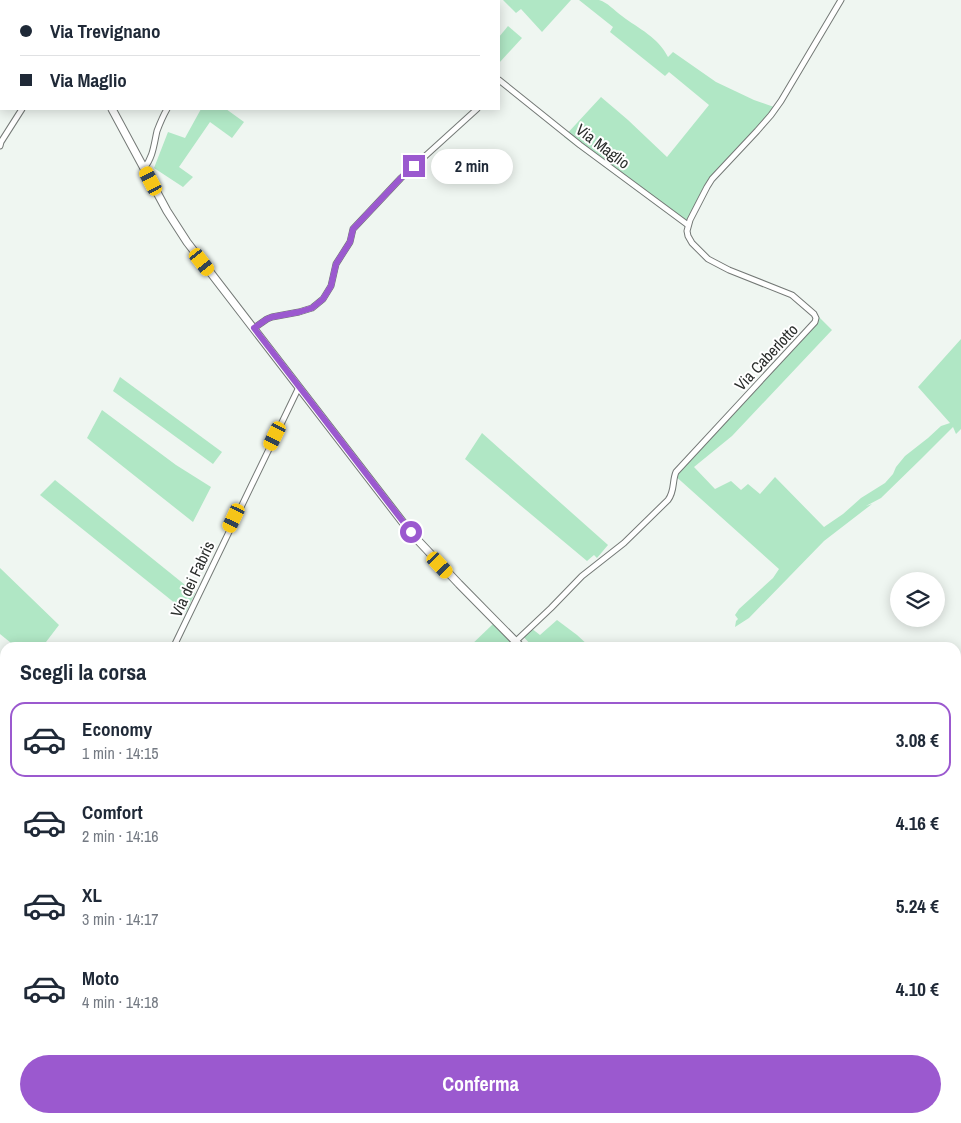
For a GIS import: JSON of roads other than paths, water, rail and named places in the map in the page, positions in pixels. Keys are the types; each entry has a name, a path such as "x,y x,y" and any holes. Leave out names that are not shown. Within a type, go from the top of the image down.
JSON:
{"main road":[{"path":"113,110 167,211 187,242 411,532 516,642"}],"street":[{"path":"688,226 712,179 757,132 781,101 841,0"},
{"name":"Via Maglio","path":"501,82 587,151 688,226"},
{"path":"0,146 21,110"},
{"path":"144,168 152,155 162,118 166,110"},
{"path":"254,328 272,317 312,308 323,299 331,286 336,264 350,242 353,229 401,178 476,110"},
{"name":"Via Caberlotto","path":"516,642 582,576 624,543 672,496 676,472 815,322 814,314 792,295 729,270 702,255 692,244 688,236 688,226"},
{"name":"Via dei Fabris","path":"175,642 299,387"}]}
